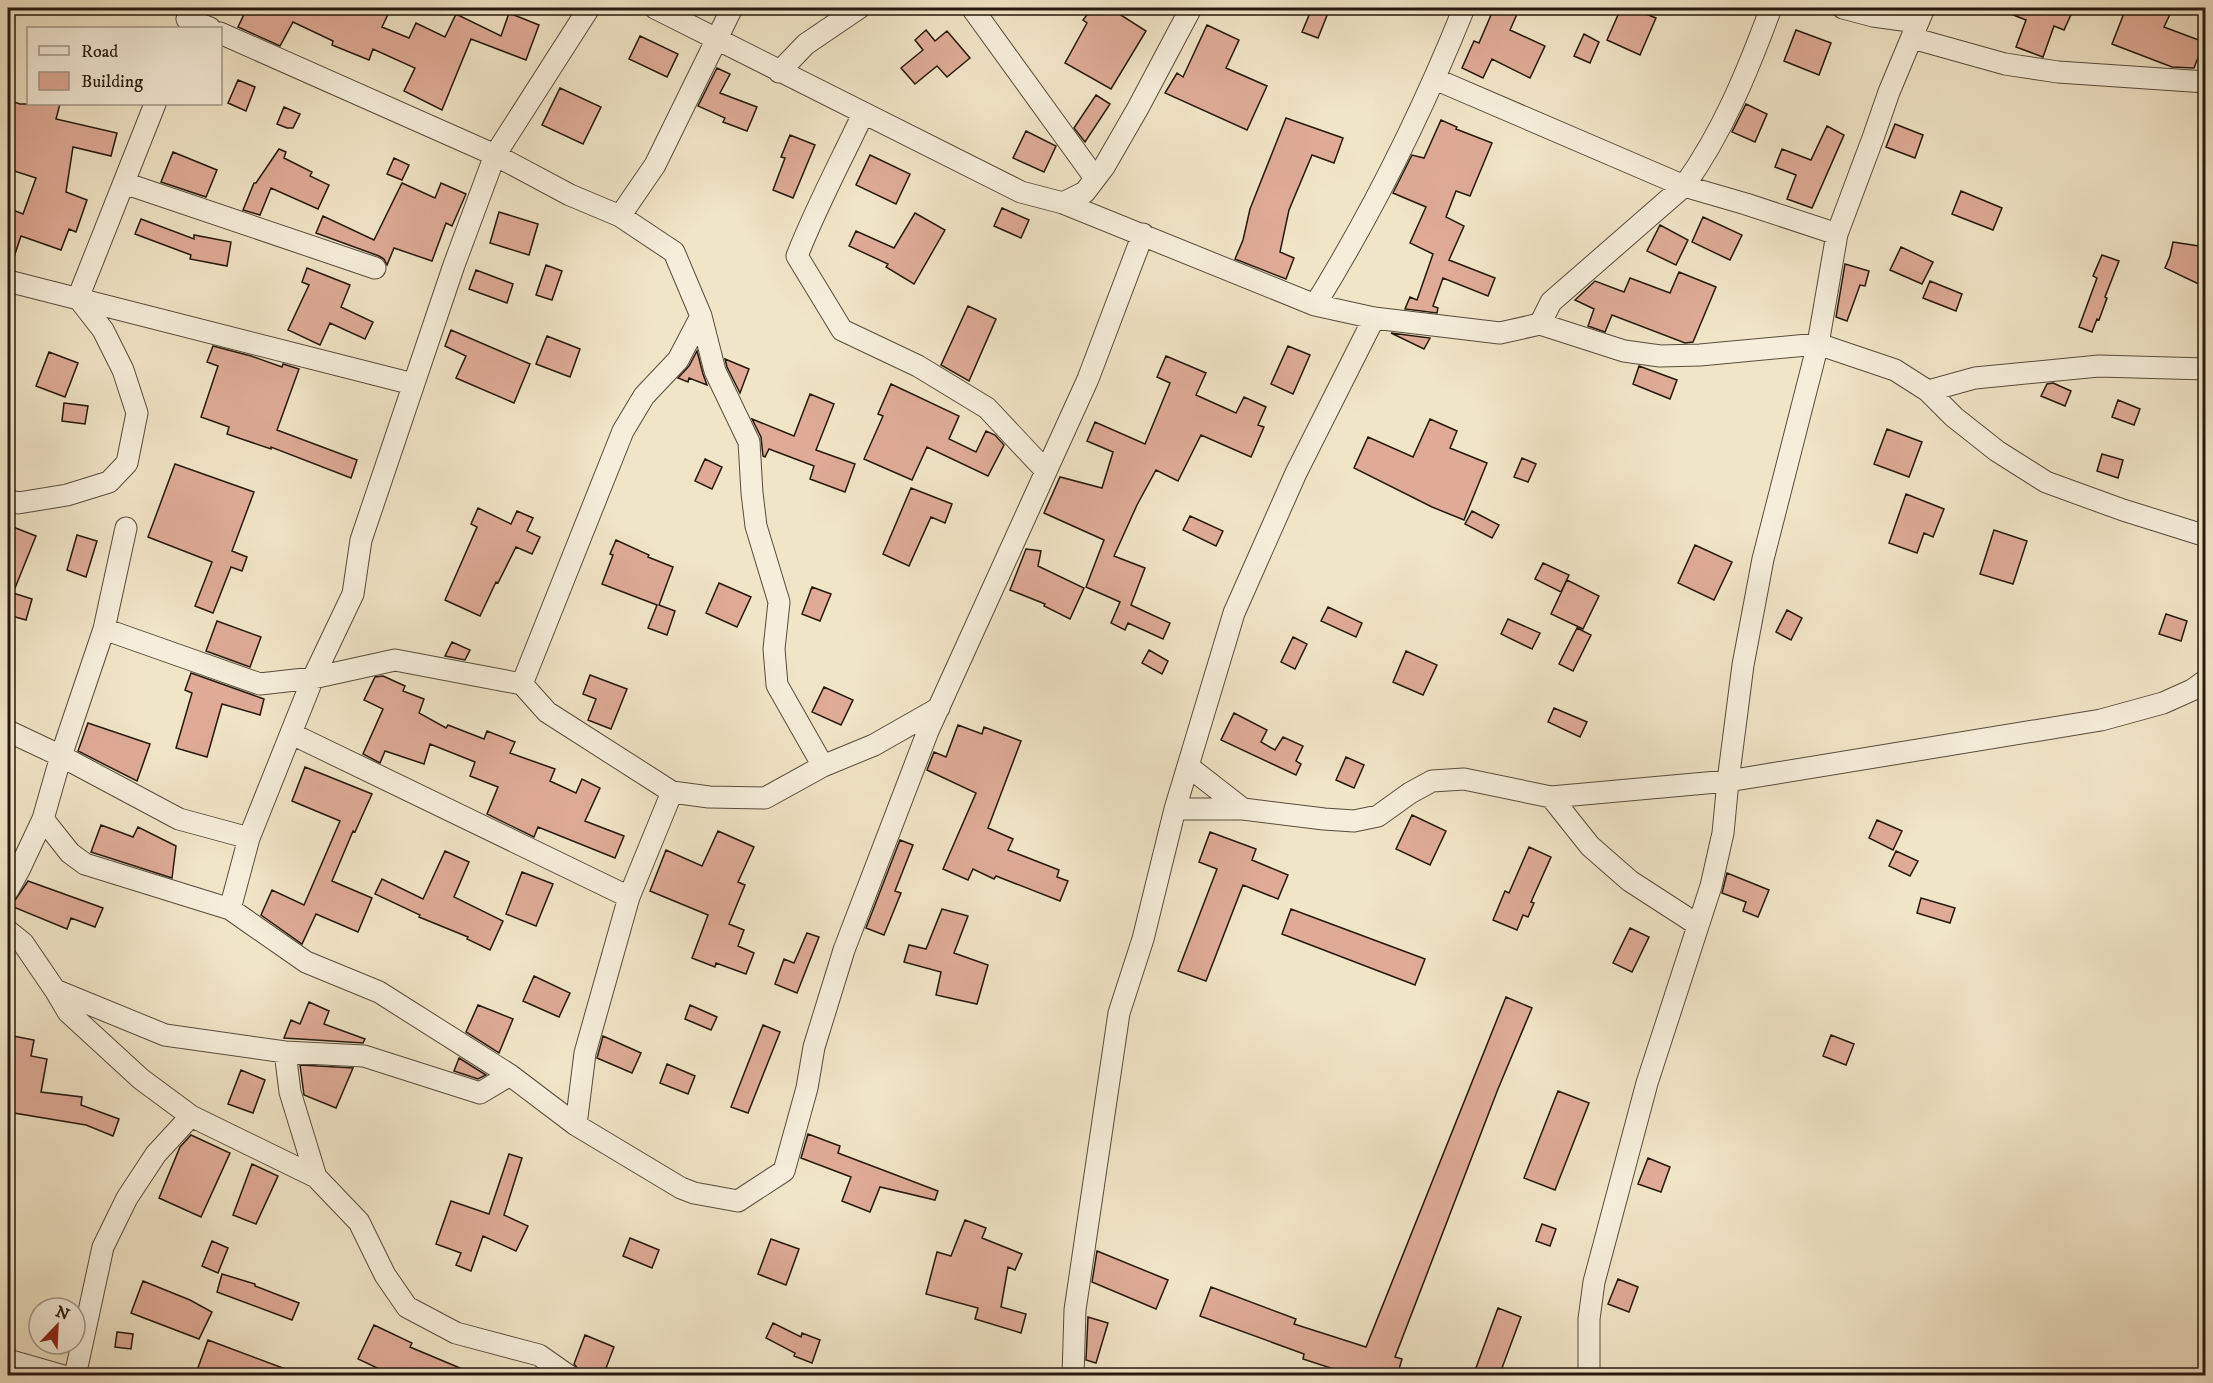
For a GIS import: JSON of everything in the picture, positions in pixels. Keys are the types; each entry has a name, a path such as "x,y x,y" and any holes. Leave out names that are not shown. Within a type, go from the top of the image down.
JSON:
{"street":[{"path":"230,909 249,838 313,678 353,594 361,540 413,384 495,155 589,8"},
{"path":"655,8 1021,192 1063,203 1315,305 1374,318 1500,333 1540,324 1624,351 1660,356 1700,355 1818,344 1895,370 1928,391 1954,417 1997,451 2046,482 2205,536"},
{"path":"620,216 655,165 732,8"},
{"path":"779,72 806,44 859,8"},
{"path":"972,8 1095,178"},
{"path":"1063,203 1085,192 1095,178 1138,108 1190,8"},
{"path":"1315,305 1345,256 1435,79 1464,8"},
{"path":"1540,324 1551,302 1684,186 1722,125 1750,63 1771,8"},
{"path":"1843,8 1872,16 1918,22 2005,64 2058,72 2205,82"},
{"path":"188,18 208,27"},
{"path":"1589,1376 1589,1319 1594,1282 1647,1083 1711,886 1723,833 1743,665 1763,559 1818,344 1837,234 1874,138 1888,92 1918,22"},
{"path":"222,34 495,155 570,195 620,216 674,252 701,316 715,371 749,442 756,526 779,602 774,649 777,685 823,766"},
{"path":"1435,79 1684,186 1837,234"},
{"path":"78,298 155,105"},
{"path":"863,114 810,223 797,256 842,330 918,366 987,408 1046,471"},
{"path":"124,183 375,268"},
{"path":"43,819 70,853 85,864 230,909 306,962 379,992 510,1076 576,1125 681,1188 694,1193 738,1201 784,1171 807,1088 814,1047 844,950 939,708 1091,370 1143,234"},
{"path":"8,281 413,384"},
{"path":"8,500 18,503 67,495 109,482 127,463 137,413 123,370 103,330 78,298"},
{"path":"522,684 623,431 644,396 678,360 701,316"},
{"path":"1073,1376 1075,1311 1119,1013 1143,939 1175,809 1234,613 1296,473 1374,318"},
{"path":"1928,391 1975,378 2099,366 2205,369"},
{"path":"8,890 43,819 61,756 104,629 126,528"},
{"path":"104,629 260,684 313,678 395,660 522,684 548,712 672,792 709,797 765,798 823,766 874,745 939,708"},
{"path":"1175,809 1243,809 1354,821 1378,816 1410,793 1432,781 1464,779 1551,797 1728,781 2101,720 2163,703 2201,686"},
{"path":"8,731 61,756 179,819 249,838"},
{"path":"292,734 629,897"},
{"path":"1189,767 1243,809"},
{"path":"576,1125 585,1053 629,897 672,792"},
{"path":"1551,797 1590,846 1630,881 1698,925"},
{"path":"8,931 23,943 68,1012 141,1079 191,1116 316,1177 358,1222 385,1275 407,1307 456,1333 538,1355 569,1376"},
{"path":"55,990 165,1035 285,1052 363,1056 480,1093 510,1076"},
{"path":"285,1052 290,1092 316,1177"},
{"path":"75,1376 103,1247 127,1198 156,1154 191,1116"},
{"path":"8,1360 64,1376"}],"building":[{"path":"247,8 391,8 382,27 409,38 416,23 445,37 456,14 501,36 509,13 539,25 526,60 471,39 442,110 404,91 415,68 373,49 369,60 332,45 333,41 293,22 280,46 238,27"},
{"path":"1092,8 1110,8 1146,31 1111,89 1065,63 1087,23 1083,20"},
{"path":"1312,8 1330,8 1318,38 1302,32"},
{"path":"1494,8 1517,14 1510,30 1545,46 1530,78 1492,59 1483,78 1462,68 1474,41 1479,43"},
{"path":"1621,8 1631,8 1656,18 1640,55 1607,40"},
{"path":"1998,8 2074,8 2064,30 2054,26 2043,57 2016,47 2026,20"},
{"path":"2126,8 2173,8 2164,27 2204,42 2194,68 2172,67 2112,44"},
{"path":"1207,25 1239,40 1226,68 1267,86 1247,130 1165,93 1177,73 1183,77"},
{"path":"926,30 935,41 947,31 970,58 947,77 937,66 915,84 901,68 923,50 915,40"},
{"path":"1796,30 1831,43 1819,75 1784,61"},
{"path":"1584,34 1599,42 1590,63 1574,56"},
{"path":"640,36 678,54 667,77 629,59"},
{"path":"717,68 730,74 720,93 757,107 747,131 723,122 725,118 698,106"},
{"path":"238,80 255,87 246,111 228,103"},
{"path":"560,88 601,107 583,144 542,125"},
{"path":"1096,95 1110,104 1085,142 1074,128"},
{"path":"8,100 27,105 60,105 56,119 117,133 111,156 73,147 66,192 87,200 76,232 69,229 61,250 21,236 10,269 8,268 8,208 23,214 36,178 8,169"},
{"path":"1746,104 1767,114 1755,142 1732,132"},
{"path":"284,107 300,114 293,128 277,124"},
{"path":"1286,118 1343,138 1334,163 1312,155 1289,210 1280,252 1294,258 1286,279 1235,259 1243,240 1250,209"},
{"path":"1441,120 1457,127 1456,129 1492,143 1470,196 1456,191 1446,217 1464,226 1449,260 1495,278 1488,296 1443,278 1433,306 1438,308 1437,313 1405,309 1410,297 1417,300 1433,254 1410,243 1426,207 1393,193 1412,155 1424,158"},
{"path":"1895,124 1923,135 1915,158 1886,147"},
{"path":"1827,126 1844,135 1812,208 1787,199 1796,175 1775,167 1782,149 1811,160"},
{"path":"1026,131 1056,146 1044,172 1013,158"},
{"path":"790,135 815,145 793,198 773,190 785,158 781,157"},
{"path":"279,149 286,152 284,158 312,172 310,176 329,185 318,209 271,188 260,215 243,210 254,183"},
{"path":"173,152 217,170 206,197 161,182"},
{"path":"870,155 910,174 896,204 856,185"},
{"path":"394,158 409,165 402,180 387,174"},
{"path":"402,183 435,198 441,183 466,194 452,226 446,223 432,261 394,248 387,265 379,256 316,233 323,216 374,240"},
{"path":"1961,191 2002,208 1993,230 1952,214"},
{"path":"1002,208 1029,220 1021,238 994,226"},
{"path":"499,212 538,224 529,255 490,243"},
{"path":"915,213 945,230 914,284 886,267 888,264 849,246 856,231 894,248"},
{"path":"1703,217 1742,235 1730,260 1692,242"},
{"path":"141,219 194,239 194,235 231,242 227,266 190,259 191,255 135,234"},
{"path":"1660,225 1688,240 1676,265 1647,251"},
{"path":"2173,242 2205,247 2205,287 2165,268"},
{"path":"1901,247 1933,262 1922,284 1890,270"},
{"path":"2102,255 2119,261 2099,320 2097,319 2092,332 2079,327 2097,278 2093,276"},
{"path":"1845,264 1869,271 1865,286 1860,285 1847,321 1836,317"},
{"path":"546,265 562,271 552,300 536,295"},
{"path":"307,268 350,285 341,307 373,322 365,339 330,323 320,345 288,330 309,285 302,282"},
{"path":"476,270 513,284 507,303 469,289"},
{"path":"1679,272 1716,287 1693,342 1685,343 1612,315 1605,332 1588,326 1594,309 1575,300 1595,281 1624,292 1630,278 1670,293"},
{"path":"1930,281 1962,294 1956,311 1923,298"},
{"path":"968,306 996,319 969,381 941,365"},
{"path":"451,330 530,364 514,403 456,378 466,356 445,346"},
{"path":"1391,333 1430,338 1424,349"},
{"path":"547,336 580,349 570,377 536,364"},
{"path":"213,346 282,367 283,364 299,369 277,430 357,460 351,478 271,447 271,449 227,434 229,427 201,417 218,366 207,362"},
{"path":"1288,346 1310,355 1293,394 1271,384"},
{"path":"697,351 707,385 689,378 688,382 678,378 689,366"},
{"path":"49,352 78,363 65,397 36,386"},
{"path":"1166,356 1206,373 1196,395 1236,413 1244,397 1266,407 1258,425 1264,427 1251,457 1201,435 1178,481 1156,470 1114,556 1145,568 1131,605 1170,623 1163,639 1128,623 1125,630 1111,623 1120,602 1086,587 1104,540 1044,513 1060,477 1102,488 1113,452 1087,441 1095,422 1145,444 1170,383 1157,377"},
{"path":"725,359 749,369 740,393 727,367"},
{"path":"1639,366 1677,380 1670,399 1633,384"},
{"path":"2053,383 2071,391 2065,406 2041,396 2047,384"},
{"path":"891,384 959,416 949,439 976,452 986,431 995,435 1004,445 988,476 927,447 912,480 864,459 883,416 878,414"},
{"path":"810,394 834,404 816,450 855,464 845,492 810,479 814,466 769,449 765,457 763,456 761,437 752,419 794,436"},
{"path":"2118,400 2140,409 2134,425 2112,417"},
{"path":"64,403 88,406 85,424 62,421"},
{"path":"1430,419 1457,431 1450,448 1487,463 1464,520 1432,507 1354,468 1368,437 1413,457"},
{"path":"1887,429 1922,442 1909,477 1874,464"},
{"path":"2102,454 2123,460 2118,478 2097,471"},
{"path":"1522,458 1536,464 1528,482 1514,477"},
{"path":"705,459 722,467 712,489 695,481"},
{"path":"175,464 254,492 232,551 247,557 242,571 231,567 213,613 195,606 212,562 148,537"},
{"path":"911,488 952,504 945,523 931,517 909,566 883,554"},
{"path":"1906,494 1944,509 1933,537 1924,533 1917,553 1889,543"},
{"path":"478,508 511,524 517,511 533,518 527,531 540,537 532,554 516,547 480,616 445,600 477,527 471,524"},
{"path":"1472,511 1499,525 1492,538 1465,524"},
{"path":"1190,516 1223,531 1216,546 1183,530"},
{"path":"8,525 36,536 13,593 32,599 26,620 8,615"},
{"path":"1994,530 2027,541 2013,584 1980,574"},
{"path":"77,535 97,541 86,577 67,570"},
{"path":"616,540 673,567 659,605 675,611 667,635 648,628 657,605 602,584"},
{"path":"1695,545 1732,562 1714,600 1678,583"},
{"path":"1026,549 1041,551 1038,566 1084,588 1070,619 1044,606 1045,604 1010,590"},
{"path":"1543,563 1569,575 1561,592 1535,579"},
{"path":"1567,580 1599,596 1583,629 1551,614"},
{"path":"719,583 751,597 737,627 706,613"},
{"path":"812,587 831,594 820,621 802,614"},
{"path":"1328,607 1362,623 1356,637 1321,621"},
{"path":"1787,610 1802,618 1791,640 1776,632"},
{"path":"2166,614 2187,621 2181,641 2159,634"},
{"path":"1508,619 1540,633 1532,649 1501,634"},
{"path":"217,621 261,637 250,667 206,651"},
{"path":"1577,628 1591,635 1573,671 1559,664"},
{"path":"1293,637 1307,644 1295,669 1281,662"},
{"path":"452,642 470,650 465,660 445,656"},
{"path":"1149,650 1168,661 1162,674 1142,663"},
{"path":"1406,651 1437,665 1423,695 1393,682"},
{"path":"191,673 264,699 260,715 222,704 207,757 176,748 192,693 185,690"},
{"path":"590,675 627,689 611,729 588,720 596,699 583,694"},
{"path":"383,676 405,686 403,691 424,699 419,713 446,728 448,725 484,739 487,731 515,742 510,753 555,769 550,781 576,793 582,779 600,788 585,821 624,836 615,858 538,827 534,837 487,814 498,787 470,776 475,762 430,744 424,764 385,751 380,763 363,754 383,709 364,700 375,677"},
{"path":"824,687 853,700 841,725 812,712"},
{"path":"1554,708 1587,722 1580,737 1548,722"},
{"path":"1234,713 1267,730 1261,742 1275,750 1283,737 1303,746 1296,761 1301,764 1296,775 1221,740"},
{"path":"88,723 150,744 137,781 78,751"},
{"path":"958,725 982,734 984,727 1021,741 988,828 1013,839 1008,850 1059,870 1057,877 1068,881 1060,901 996,876 994,879 973,869 968,880 943,869 976,793 927,770 934,752 946,757"},
{"path":"1346,757 1364,765 1354,788 1336,780"},
{"path":"305,767 372,794 355,832 353,831 332,881 372,898 358,932 316,914 302,944 261,915 272,890 304,905 340,821 292,801"},
{"path":"1412,815 1446,831 1430,865 1396,849"},
{"path":"1877,820 1902,831 1893,850 1869,838"},
{"path":"101,825 133,837 138,827 176,846 172,878 91,852"},
{"path":"718,831 754,847 738,882 745,885 729,924 744,930 738,946 754,953 746,974 716,963 715,967 692,958 708,915 650,891 666,850 702,866"},
{"path":"1210,832 1256,849 1252,860 1288,875 1278,899 1243,885 1206,981 1178,971 1217,869 1199,862"},
{"path":"900,840 913,845 895,891 901,893 884,935 866,928"},
{"path":"1529,847 1551,857 1531,902 1534,903 1528,917 1523,915 1517,930 1493,920 1505,891 1509,893"},
{"path":"445,851 469,862 454,897 503,921 490,950 467,939 468,937 419,917 420,915 375,894 382,879 423,899"},
{"path":"1896,851 1918,861 1910,876 1889,866"},
{"path":"522,872 553,884 536,926 506,914"},
{"path":"1727,873 1769,890 1758,917 1743,911 1746,902 1722,893"},
{"path":"28,881 103,908 95,927 71,918 67,929 11,906"},
{"path":"1921,898 1955,908 1950,923 1917,913"},
{"path":"942,909 968,916 954,953 988,965 977,1004 936,995 941,972 904,962 909,945 926,949"},
{"path":"1291,909 1425,959 1415,985 1282,934"},
{"path":"1630,928 1649,937 1632,972 1613,963"},
{"path":"807,933 819,937 797,993 775,984 784,959 794,963"},
{"path":"534,976 570,993 559,1017 523,1001"},
{"path":"1506,997 1532,1008 1498,1089 1395,1357 1402,1359 1397,1376 1355,1376 1303,1359 1304,1354 1200,1316 1211,1287 1296,1319 1294,1324 1366,1347"},
{"path":"309,1002 329,1011 324,1024 365,1039 363,1043 284,1038 291,1020 300,1024"},
{"path":"478,1005 513,1019 499,1053 466,1032"},
{"path":"690,1005 717,1017 711,1030 685,1019"},
{"path":"763,1025 780,1032 748,1113 731,1107"},
{"path":"1831,1035 1854,1044 1846,1065 1823,1056"},
{"path":"13,1036 34,1040 31,1056 47,1059 41,1092 82,1097 81,1105 119,1119 113,1136 86,1125 8,1112 8,1066"},
{"path":"603,1036 641,1053 632,1073 597,1058"},
{"path":"459,1058 486,1075 478,1079 454,1071"},
{"path":"667,1064 695,1076 688,1094 660,1083"},
{"path":"300,1065 353,1068 336,1108 304,1095"},
{"path":"241,1070 265,1080 253,1113 228,1104"},
{"path":"1558,1091 1589,1103 1555,1190 1524,1178"},
{"path":"808,1134 840,1146 838,1153 938,1191 935,1200 880,1187 870,1212 842,1201 851,1177 801,1158"},
{"path":"191,1135 230,1153 201,1217 159,1198 180,1147"},
{"path":"509,1154 522,1158 504,1215 528,1226 516,1251 483,1236 471,1271 456,1265 461,1253 436,1244 451,1201 489,1214"},
{"path":"1648,1158 1670,1167 1661,1192 1638,1184"},
{"path":"252,1164 278,1176 256,1224 233,1215"},
{"path":"965,1220 986,1228 982,1238 1022,1254 1015,1270 1008,1267 1001,1307 1026,1314 1021,1333 975,1319 978,1308 926,1294 937,1252 951,1256"},
{"path":"1542,1224 1556,1229 1550,1246 1536,1241"},
{"path":"630,1238 659,1250 652,1268 623,1256"},
{"path":"771,1239 799,1249 786,1285 758,1274"},
{"path":"212,1241 228,1248 218,1273 202,1266"},
{"path":"1097,1251 1168,1280 1156,1309 1092,1282"},
{"path":"222,1274 255,1284 255,1286 299,1303 292,1320 217,1292"},
{"path":"1618,1279 1638,1287 1629,1312 1608,1304"},
{"path":"143,1281 190,1300 212,1312 199,1339 131,1313"},
{"path":"1498,1308 1521,1317 1499,1376 1473,1376"},
{"path":"1088,1317 1108,1323 1096,1363 1086,1360"},
{"path":"773,1323 801,1337 802,1333 820,1340 812,1363 794,1356 795,1353 766,1338"},
{"path":"374,1325 412,1343 410,1347 479,1376 394,1376 358,1359"},
{"path":"117,1332 133,1334 131,1349 115,1347"},
{"path":"585,1335 614,1347 603,1376 589,1376 581,1373 574,1364"},
{"path":"208,1340 299,1374 299,1376 195,1376"}]}
